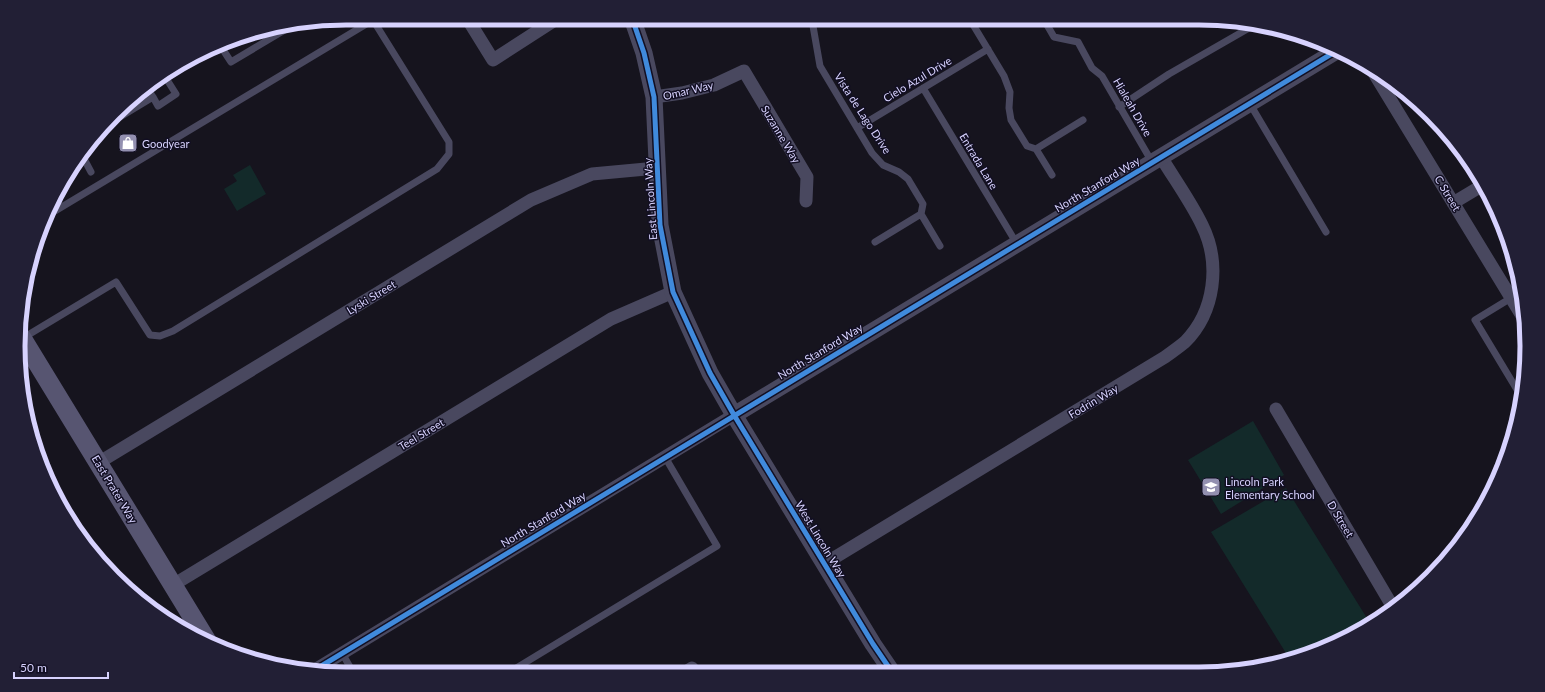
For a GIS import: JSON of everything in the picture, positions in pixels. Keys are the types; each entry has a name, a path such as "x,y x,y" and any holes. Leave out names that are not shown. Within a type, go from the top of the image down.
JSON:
{"main road":[{"name":"East Prater Way","path":"25,342 202,633"}],"street":[{"path":"471,25 493,60 547,25"},
{"name":"East Lincoln Way","path":"634,25 644,53 654,98 660,225 673,292 710,373 734,415"},
{"name":"North Stanford Way","path":"322,666 1332,54"},
{"name":"Omar Way","path":"654,98 714,85 744,71"},
{"name":"Suzanne Way","path":"744,71 807,178 806,201"},
{"name":"C Street","path":"1378,80 1517,308"},
{"name":"Fodrin Way","path":"824,564 1165,357 1185,342 1200,322 1210,299 1214,274 1211,249 1203,226 1157,160"},
{"name":"Lyski Street","path":"98,463 531,200 592,174 657,168"},
{"path":"1453,203 1478,188"},
{"name":"Teel Street","path":"173,585 611,319 673,292"},
{"name":"D Street","path":"1276,409 1391,603"},
{"name":"West Lincoln Way","path":"734,415 824,564 889,667"}],"lane":[{"path":"55,211 365,25"},
{"path":"25,337 116,282 150,335 160,336 173,331 437,168 449,154 449,142 376,25"},
{"name":"Vista de Lago Drive","path":"812,25 820,66 872,153 883,165 899,172 908,179 924,204 921,214 940,246"},
{"path":"974,25 1004,76 1010,92 1009,108 1011,120 1027,146 1036,149 1052,175"},
{"name":"Hialeah Drive","path":"1046,25 1054,37 1078,42 1092,68 1102,76 1119,107 1157,160"},
{"path":"1119,107 1169,74 1247,29"},
{"path":"223,49 231,62 283,31"},
{"name":"Cielo Azul Drive","path":"857,128 988,49"},
{"path":"150,92 158,106 176,94 167,80"},
{"name":"Entrada Lane","path":"923,88 1017,244"},
{"path":"121,117 153,97"},
{"path":"1250,104 1326,232"},
{"path":"1036,149 1083,120"},
{"path":"84,161 91,172"},
{"path":"875,242 921,214"},
{"path":"1511,298 1475,320 1517,389"},
{"path":"519,667 717,546 665,457"},
{"path":"342,653 350,667"}],"green space":[{"path":"250,165 266,194 237,211 224,189 237,181 233,175"},
{"path":"1253,421 1284,475 1221,514 1188,460"},
{"path":"1286,488 1368,619 1322,643 1287,655 1211,532"}],"cycle path":[{"path":"634,25 644,53 654,97 660,225 673,292 710,373 734,415 873,644 889,667"},
{"path":"322,666 1332,54"}],"place":[{"name":"Goodyear","path":"128,143"},
{"name":"Lincoln Park Elementary School","path":"1211,487"}]}
